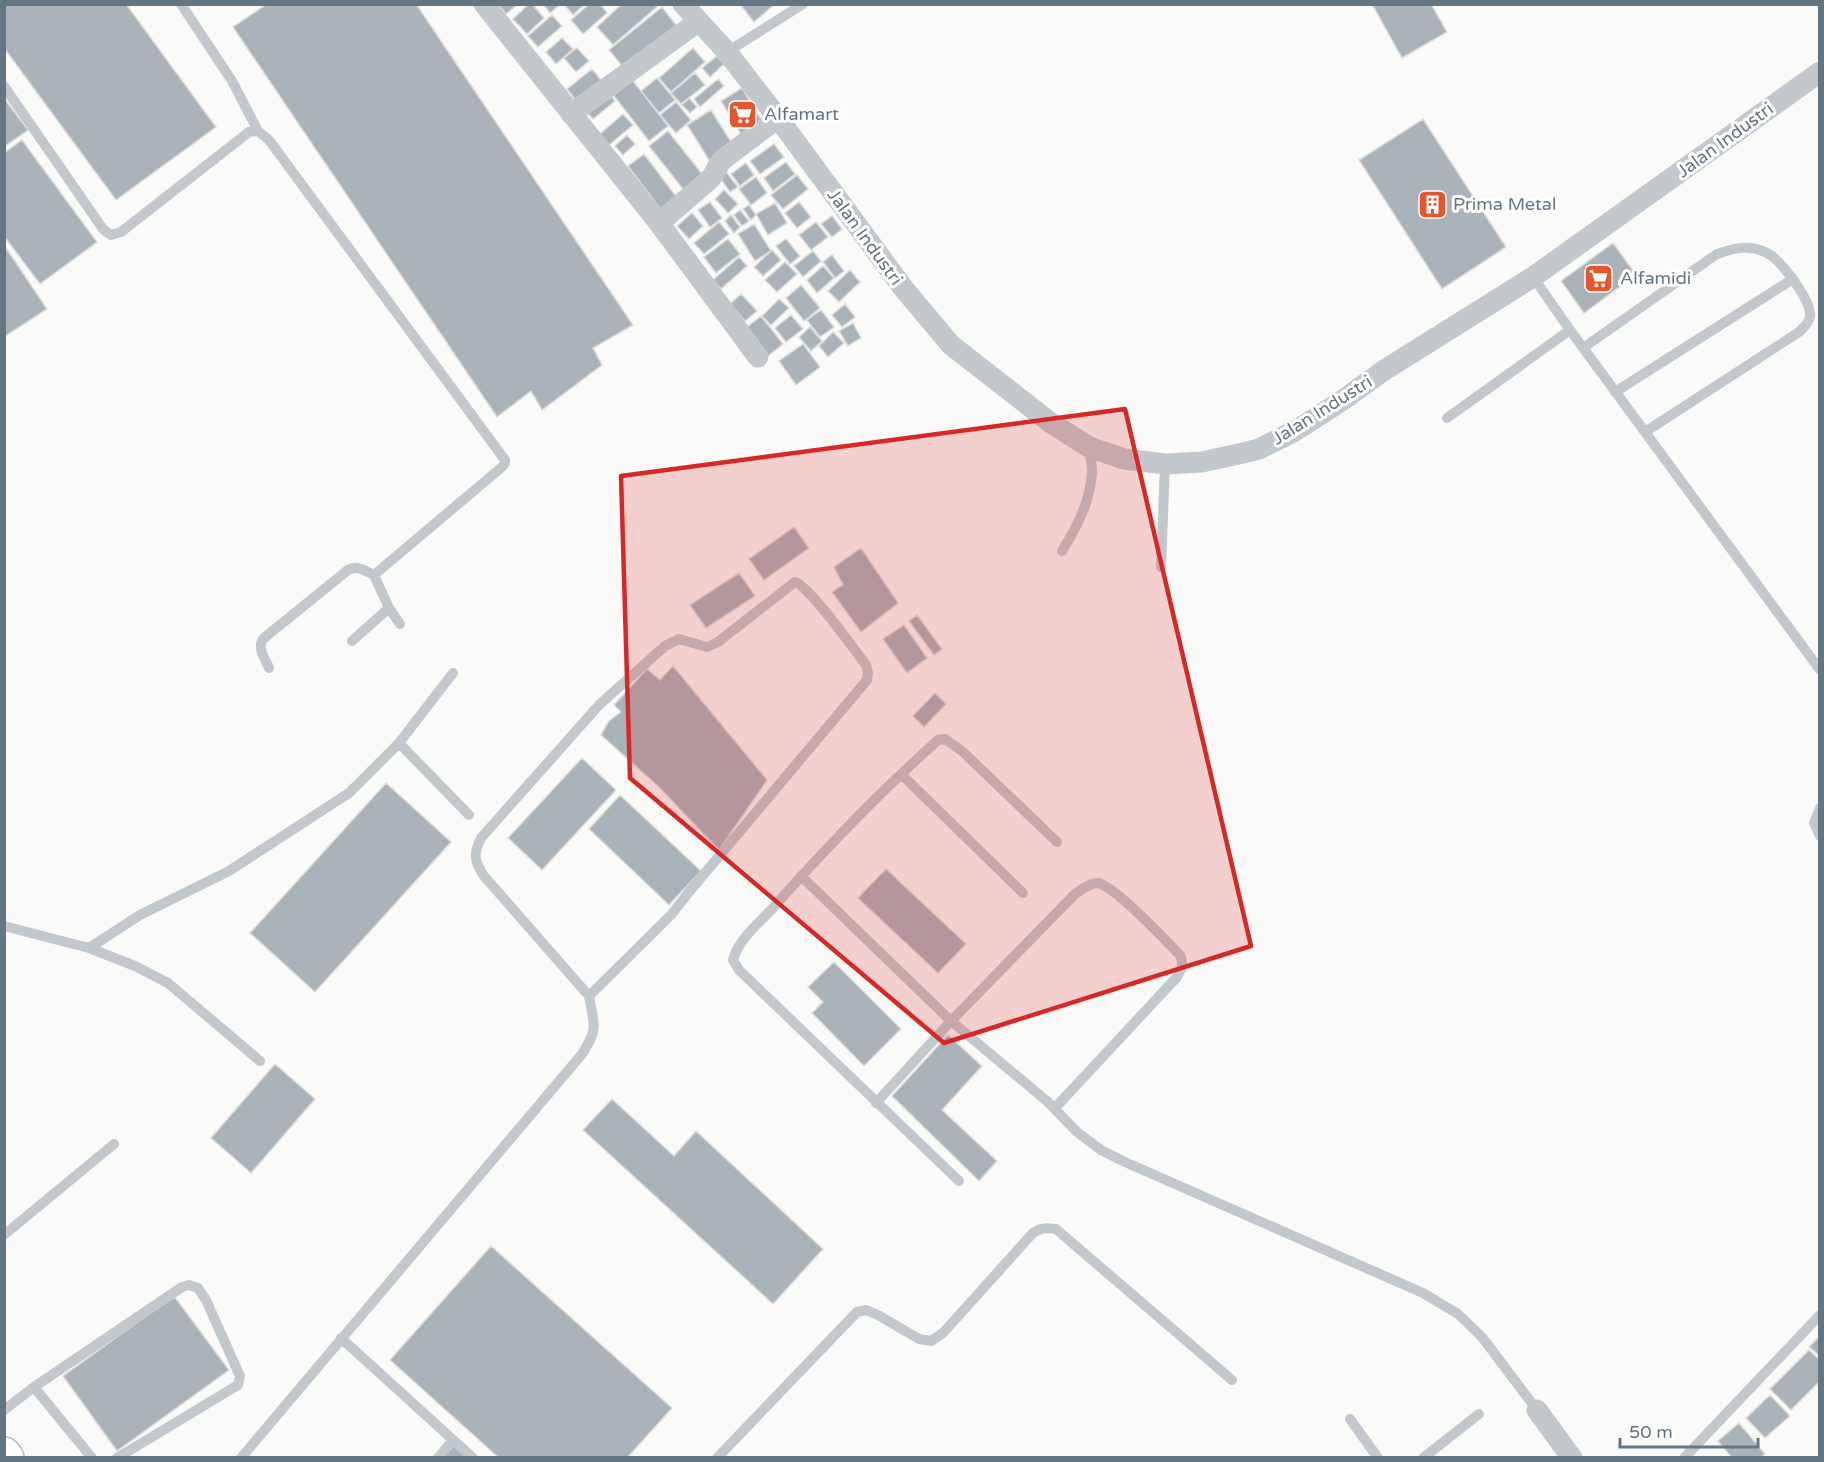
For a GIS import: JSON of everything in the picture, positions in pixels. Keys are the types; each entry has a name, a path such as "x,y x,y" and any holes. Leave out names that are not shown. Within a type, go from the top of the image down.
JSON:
{"street":[{"path":"484,4 659,223 758,357"},
{"name":"Jalan Industri","path":"683,4 727,52 904,289 951,345 1051,423 1089,447 1124,459 1165,464 1202,462 1259,449 1315,418 1383,371 1533,277 1820,72"},
{"path":"571,114 699,21"},
{"path":"659,223 710,179 722,160 778,118"},
{"path":"1537,1410 1572,1458"}],"lane":[{"path":"181,4 232,81 258,131 269,140 505,460 502,467 374,575"},
{"path":"727,52 803,4"},
{"path":"4,86 103,229 111,235 121,232 249,132 258,131"},
{"path":"1583,348 1717,254 1738,247 1768,253 1793,279 1809,304 1810,317 1807,324 1799,332 1645,432"},
{"path":"1533,277 1820,670"},
{"path":"1615,392 1793,279"},
{"path":"1447,418 1570,330"},
{"path":"1062,551 1085,509 1092,471 1089,447"},
{"path":"1161,567 1165,464"},
{"path":"269,668 260,642 353,567 374,575 389,608 400,624"},
{"path":"241,1458 591,1041 595,1029 589,996 477,866 474,850 481,838 599,705 665,646 679,639 706,647 718,642 795,582 798,583 811,595 866,665 867,680 671,915 589,996"},
{"path":"352,641 389,608"},
{"path":"89,948 140,915 229,871 349,793 399,743 453,673"},
{"path":"959,1181 739,970 733,960 743,942 801,876 901,774 938,740 945,739 962,751 1057,842"},
{"path":"399,743 469,815"},
{"path":"901,774 1023,893"},
{"path":"1820,808 1814,823 1820,836"},
{"path":"801,876 951,1021 1055,1108 1077,1132 1101,1150 1423,1293 1458,1314 1482,1337 1537,1410"},
{"path":"876,1102 951,1021 1076,894 1088,885 1097,883 1127,903 1180,955 1183,961 1182,968 1177,977 1055,1108"},
{"path":"4,926 89,948 135,966 168,983 260,1061"},
{"path":"4,1235 114,1144"},
{"path":"717,1458 857,1312 866,1310 918,1339 931,1341 943,1333 1032,1234 1046,1227 1056,1229 1232,1380"},
{"path":"4,1410 34,1387 182,1287 189,1285 198,1288 206,1300 240,1376 238,1385 117,1458"},
{"path":"1684,1458 1820,1315"},
{"path":"341,1338 473,1458"},
{"path":"34,1387 92,1458"},
{"path":"1423,1458 1479,1414"},
{"path":"1350,1419 1378,1458"},
{"path":"438,1458 453,1440"}],"highlighted area":[{"path":"1125,409 1251,946 944,1043 630,778 621,476"}],"building":[{"path":"4,4 126,4 216,127 116,200 4,48"},
{"path":"267,4 416,4 633,325 593,348 602,365 542,410 531,391 497,417 233,27"},
{"path":"498,4 518,4 506,14"},
{"path":"529,4 532,4 544,18 527,34 513,19"},
{"path":"543,4 560,4 550,13"},
{"path":"564,4 585,4 573,15"},
{"path":"589,4 600,4 607,13 583,34 571,20"},
{"path":"622,4 659,5 613,45 597,27"},
{"path":"740,4 775,4 754,22"},
{"path":"1372,4 1431,4 1447,32 1402,58"},
{"path":"662,7 679,29 627,72 609,50"},
{"path":"552,15 562,26 538,47 528,36"},
{"path":"562,38 573,49 556,64 546,52"},
{"path":"577,48 589,61 576,72 564,58"},
{"path":"693,48 705,62 671,92 659,78"},
{"path":"717,56 724,64 710,77 702,68"},
{"path":"592,69 604,84 579,104 567,89"},
{"path":"695,73 705,85 681,104 671,93"},
{"path":"630,77 668,126 649,141 611,92"},
{"path":"657,78 675,100 659,113 641,91"},
{"path":"718,79 724,86 700,107 694,99"},
{"name":"Alfamart","path":"742,88 765,126 744,139 721,101"},
{"path":"608,92 615,101 593,119 585,110"},
{"path":"4,98 28,130 4,147"},
{"path":"689,98 697,107 690,113 682,105"},
{"path":"676,102 691,120 676,133 660,115"},
{"path":"711,110 735,148 711,163 687,125"},
{"path":"623,114 633,125 609,145 600,134"},
{"name":"Prima Metal","path":"1423,119 1506,247 1442,289 1359,160"},
{"path":"668,131 706,179 687,194 649,146"},
{"path":"627,135 635,144 623,155 615,146"},
{"path":"22,140 97,242 40,284 4,236 4,153"},
{"path":"774,144 784,157 760,174 750,161"},
{"path":"644,154 678,199 662,211 628,166"},
{"path":"786,162 795,174 773,191 764,178"},
{"path":"746,163 754,175 740,186 731,174"},
{"path":"727,173 738,187 730,192 720,178"},
{"path":"797,175 808,189 783,209 771,195"},
{"path":"756,177 767,193 751,205 739,189"},
{"path":"724,190 738,204 728,213 715,199"},
{"path":"710,202 722,218 710,227 698,210"},
{"path":"799,202 811,217 797,228 785,213"},
{"path":"775,203 787,223 768,235 756,214"},
{"path":"749,205 756,215 751,220 743,209"},
{"path":"740,210 749,221 742,226 734,215"},
{"path":"692,213 703,226 689,239 677,226"},
{"path":"731,215 740,227 734,233 725,221"},
{"path":"832,216 842,229 832,237 821,224"},
{"path":"719,222 729,234 704,254 694,243"},
{"path":"816,222 828,237 811,250 799,235"},
{"path":"754,224 771,251 755,261 738,234"},
{"path":"728,239 740,254 716,273 704,257"},
{"path":"786,239 800,256 790,264 776,246"},
{"name":"Alfamidi","path":"1613,243 1636,275 1584,313 1561,281"},
{"path":"4,245 47,309 4,337"},
{"path":"772,250 781,260 763,276 754,267"},
{"path":"813,251 821,261 803,277 794,266"},
{"path":"832,255 844,271 835,278 823,262"},
{"path":"739,257 747,266 721,289 713,280"},
{"path":"785,262 797,274 777,292 765,280"},
{"path":"823,266 834,278 817,293 807,280"},
{"path":"850,270 860,282 839,302 828,291"},
{"path":"801,285 820,308 804,321 786,298"},
{"path":"741,294 757,311 745,321 730,304"},
{"path":"779,299 789,308 771,325 762,316"},
{"path":"845,304 855,317 842,327 832,315"},
{"path":"821,310 834,327 820,337 807,320"},
{"path":"791,315 803,329 786,342 775,328"},
{"path":"761,316 783,344 768,356 746,328"},
{"path":"853,323 861,338 848,346 839,331"},
{"path":"810,327 822,341 811,351 799,337"},
{"path":"833,332 844,343 828,357 819,346"},
{"path":"803,344 820,367 796,385 779,361"},
{"path":"794,527 809,548 764,580 749,559"},
{"path":"861,548 898,603 861,632 832,592 843,585 834,567"},
{"path":"739,573 755,596 706,628 690,605"},
{"path":"917,615 942,649 934,655 909,621"},
{"path":"904,625 927,658 907,673 883,639"},
{"path":"673,666 767,780 719,850 658,786 601,735 609,721 621,712 614,705 647,669 660,680"},
{"path":"935,693 946,704 924,727 913,716"},
{"path":"582,758 616,790 542,870 508,838"},
{"path":"386,783 451,842 315,992 250,933"},
{"path":"620,795 701,871 669,905 589,829"},
{"path":"886,869 966,944 938,973 858,898"},
{"path":"834,962 901,1029 864,1066 812,1013 823,1002 808,987"},
{"path":"948,1035 982,1066 942,1110 997,1161 979,1181 892,1096"},
{"path":"275,1064 315,1099 251,1173 211,1138"},
{"path":"612,1099 674,1156 696,1131 823,1249 773,1304 583,1130"},
{"path":"491,1246 672,1408 627,1458 499,1458 390,1360"},
{"path":"174,1296 229,1370 117,1451 63,1376"},
{"path":"1820,1336 1820,1356 1809,1347"},
{"path":"1809,1350 1820,1360 1820,1381 1791,1410 1770,1389"},
{"path":"1770,1395 1790,1416 1765,1438 1746,1418"},
{"path":"1739,1423 1765,1454 1760,1458 1732,1458 1718,1441"},
{"path":"454,1444 469,1458 441,1458"}],"place":[{"name":"Alfamart","path":"743,114"},
{"name":"Prima Metal","path":"1432,204"},
{"name":"Alfamidi","path":"1599,278"}]}
